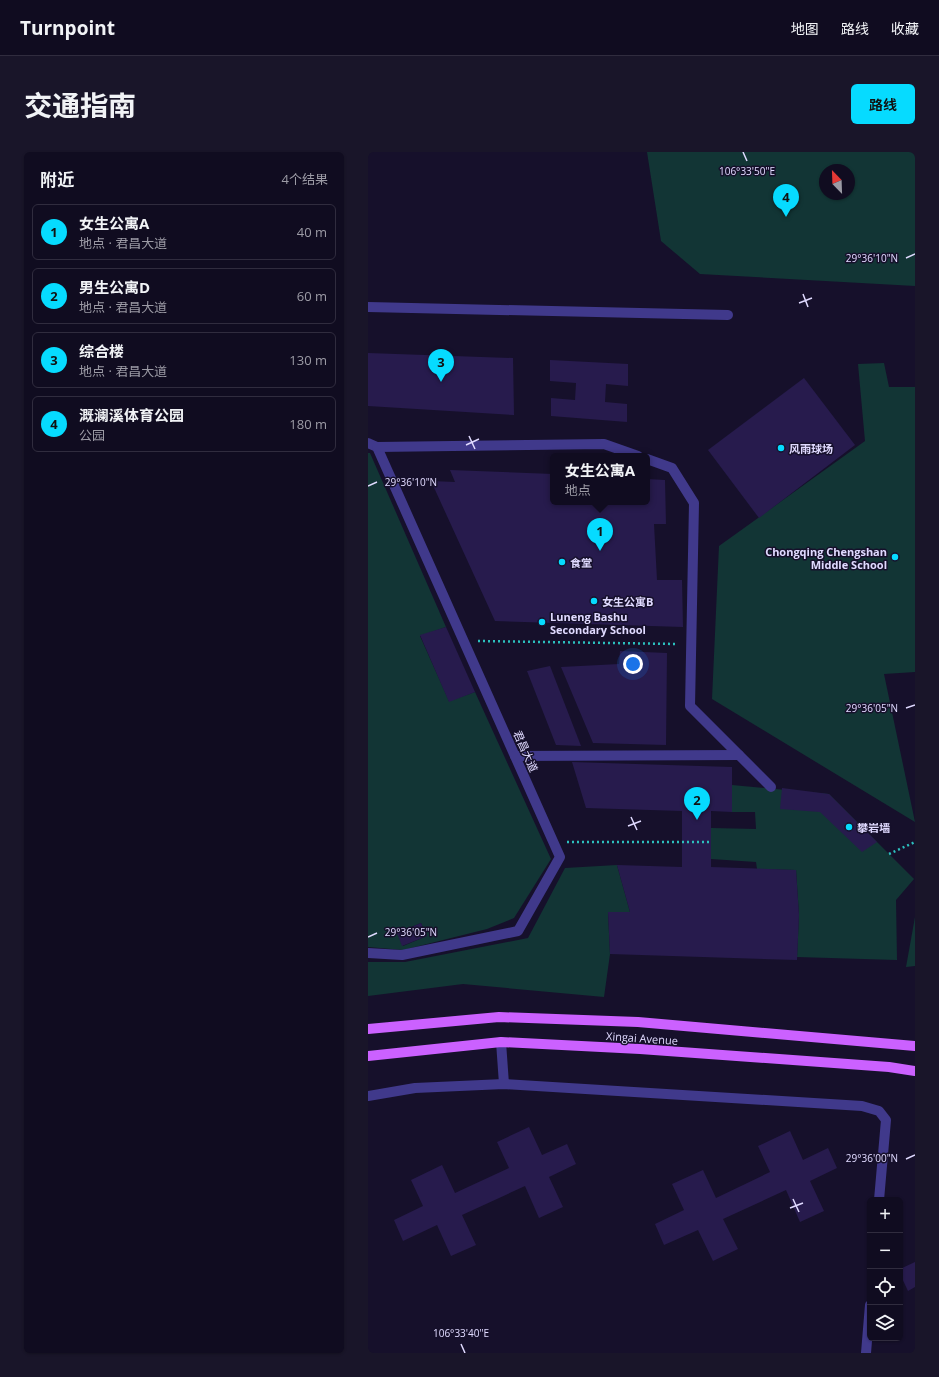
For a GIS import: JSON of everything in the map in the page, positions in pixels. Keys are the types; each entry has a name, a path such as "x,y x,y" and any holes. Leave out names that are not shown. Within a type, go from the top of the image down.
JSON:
{"main road":[{"name":"Xingai Avenue","path":"368,1029 499,1017 638,1022 915,1046"},
{"name":"Xingai Avenue","path":"368,1056 501,1042 640,1049 915,1070"}],"street":[{"path":"368,308 728,315"},
{"path":"373,445 604,444 630,453"},
{"name":"君昌大道","path":"368,953 402,954 518,931 560,857 555,842 464,640 373,445"},
{"path":"650,460 672,468 694,503 690,706 771,787"},
{"path":"515,756 739,756"},
{"path":"501,1042 504,1084"},
{"path":"368,1096 415,1088 504,1084 862,1106 879,1111 886,1120 879,1197"},
{"path":"866,1353 867,1341"}],"path":[{"path":"464,640 691,644"},
{"path":"555,842 711,842"},
{"path":"889,854 915,842"}],"green space":[{"path":"647,152 915,152 915,286 700,274 661,241"},
{"path":"884,363 889,387 915,387 915,672 884,674 915,822 712,699 719,546 865,441 858,364"},
{"path":"368,453 370,453 446,627 420,636 449,701 475,692 551,859 514,918 487,929 403,950 368,947","holes":["421,923 427,936 403,946 397,933"]},
{"path":"732,785 829,794 914,879 896,900 897,960 797,957 799,915 796,870 757,869 756,862 711,859 711,828 756,829 755,812 732,812"},
{"path":"617,865 630,912 608,912 610,954 604,997 463,984 368,996 368,962 405,962 528,938 565,868"},
{"path":"915,917 915,966 906,967"}],"building":[{"path":"368,353 513,358 514,415 368,406"},
{"path":"550,360 628,364 628,386 606,384 605,402 627,404 627,422 551,416 551,398 575,400 576,383 550,381"},
{"name":"风雨球场","path":"804,378 855,445 759,518 708,450"},
{"name":"食堂","path":"450,470 550,474 550,505 650,505 650,479 665,480 666,524 654,524 657,580 682,580 683,627 495,621 431,481 455,482"},
{"path":"446,627 475,692 449,702 420,635"},
{"path":"620,651 667,653 666,745 593,743 561,667 619,664"},
{"path":"550,666 581,746 556,745 527,671"},
{"path":"572,762 732,767 732,812 711,811 711,867 796,870 799,915 797,960 610,954 608,912 630,912 617,865 682,867 682,811 586,808"},
{"name":"攀岩墙","path":"782,788 829,794 877,842 862,852 820,812 780,809"},
{"path":"421,923 427,936 402,946 397,933"},
{"path":"529,1127 542,1155 567,1144 576,1164 549,1177 563,1207 539,1218 525,1186 462,1215 476,1245 451,1256 437,1225 403,1241 394,1220 423,1206 411,1180 442,1165 455,1193 509,1168 497,1142"},
{"path":"790,1131 803,1160 828,1148 837,1168 810,1181 824,1211 800,1222 786,1190 723,1219 738,1249 713,1261 698,1230 664,1245 655,1224 684,1210 672,1184 703,1170 716,1198 770,1172 758,1146"},
{"path":"915,1262 915,1287 908,1291 903,1280 903,1268"}],"place":[{"name":"溉澜溪体育公园","path":"786,217"},
{"name":"综合楼","path":"441,382"},
{"name":"风雨球场","path":"781,448"},
{"name":"女生公寓A","path":"600,551"},
{"name":"Chongqing Chengshan Middle School","path":"895,557"},
{"name":"食堂","path":"562,562"},
{"name":"女生公寓B","path":"594,601"},
{"name":"Luneng Bashu Secondary School","path":"542,622"},
{"name":"男生公寓D","path":"697,820"},
{"name":"攀岩墙","path":"849,827"}]}
